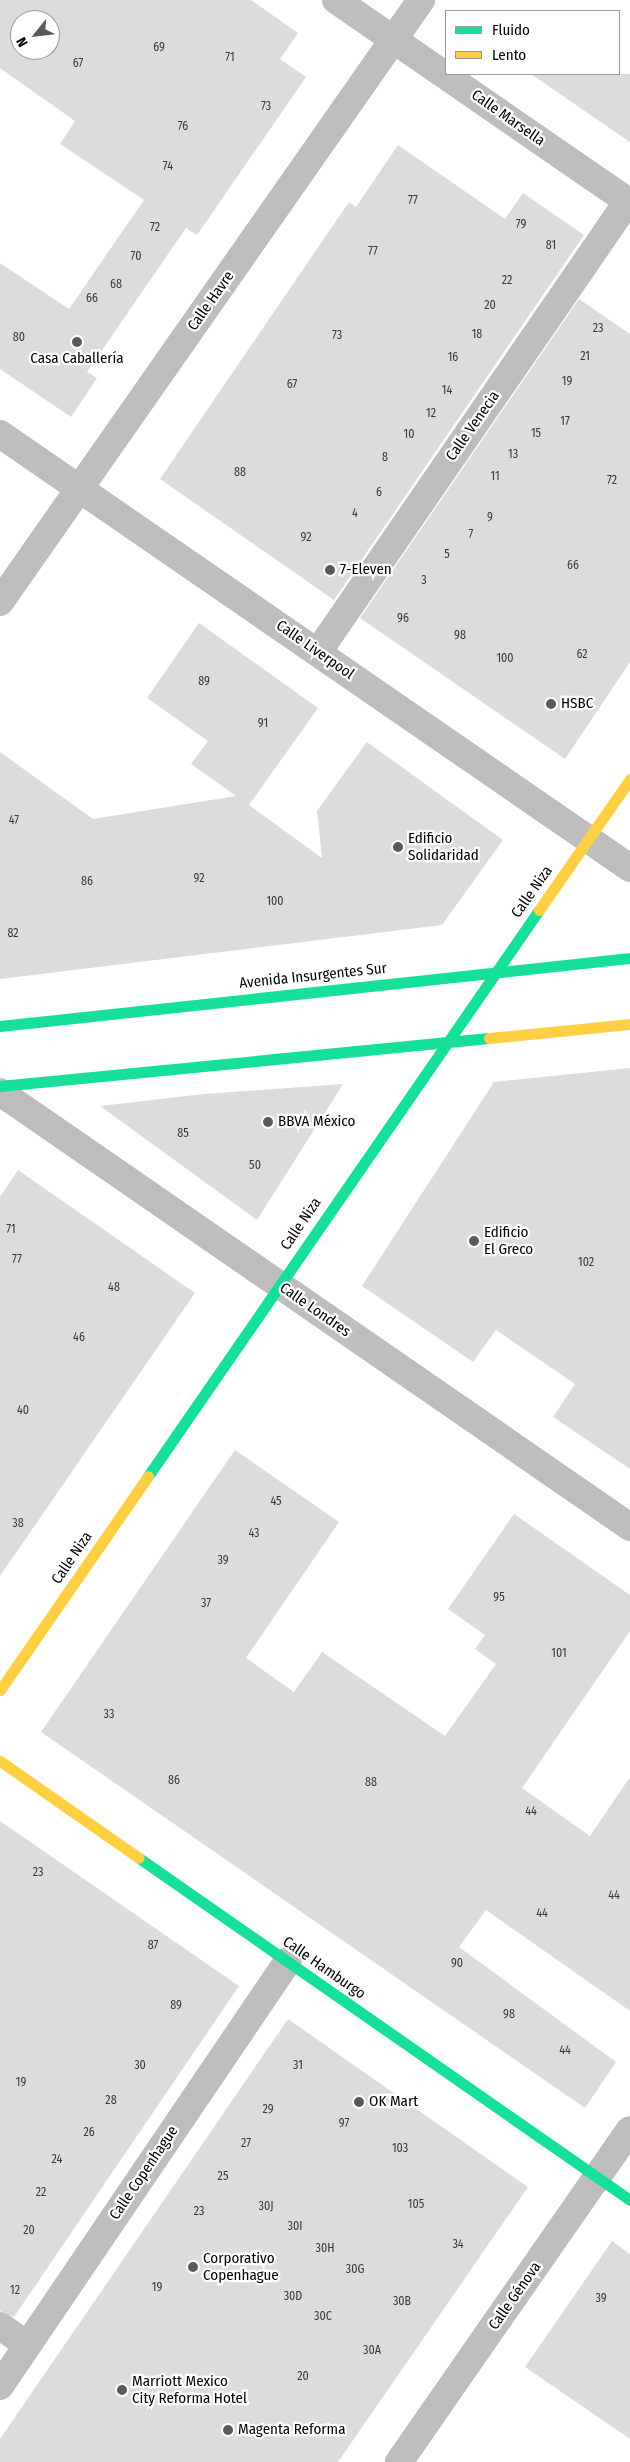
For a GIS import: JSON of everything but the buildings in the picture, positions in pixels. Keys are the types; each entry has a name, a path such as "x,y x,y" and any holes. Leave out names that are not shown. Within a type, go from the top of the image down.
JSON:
{"street":[{"name":"Calle Marsella","path":"336,0 629,202"},
{"name":"Calle Havre","path":"0,602 421,0"},
{"name":"Calle Venecia","path":"318,652 629,202"},
{"name":"Calle Liverpool","path":"0,434 630,868"},
{"name":"Calle Niza","path":"0,1690 493,973 630,779"},
{"name":"Avenida Insurgentes Sur","path":"0,1026 630,958"},
{"path":"0,1086 444,1044 630,1024"},
{"name":"Calle Londres","path":"0,1092 630,1527"},
{"name":"Calle Hamburgo","path":"0,1760 630,2200"},
{"name":"Calle Copenhague","path":"0,2386 288,1961"},
{"name":"Calle Génova","path":"399,2462 630,2130"},
{"path":"0,2326 27,2345"}],"traffic: fast":[{"path":"148,1476 539,910"},
{"path":"0,1026 630,958"},
{"path":"0,1086 489,1038"},
{"path":"139,1858 630,2200"}],"traffic: slow":[{"path":"539,910 630,779"},
{"path":"489,1038 630,1024"},
{"path":"0,1690 148,1476"},
{"path":"0,1761 139,1858"}],"place":[{"name":"Casa Caballería","path":"77,342"},
{"name":"7-Eleven","path":"330,570"},
{"name":"HSBC","path":"551,704"},
{"name":"Edificio Solidaridad","path":"398,847"},
{"name":"BBVA México","path":"268,1122"},
{"name":"Edificio El Greco","path":"474,1241"},
{"name":"OK Mart","path":"359,2102"},
{"name":"Corporativo Copenhague","path":"193,2267"},
{"name":"Marriott Mexico City Reforma Hotel","path":"122,2390"},
{"name":"Magenta Reforma","path":"228,2430"}]}
